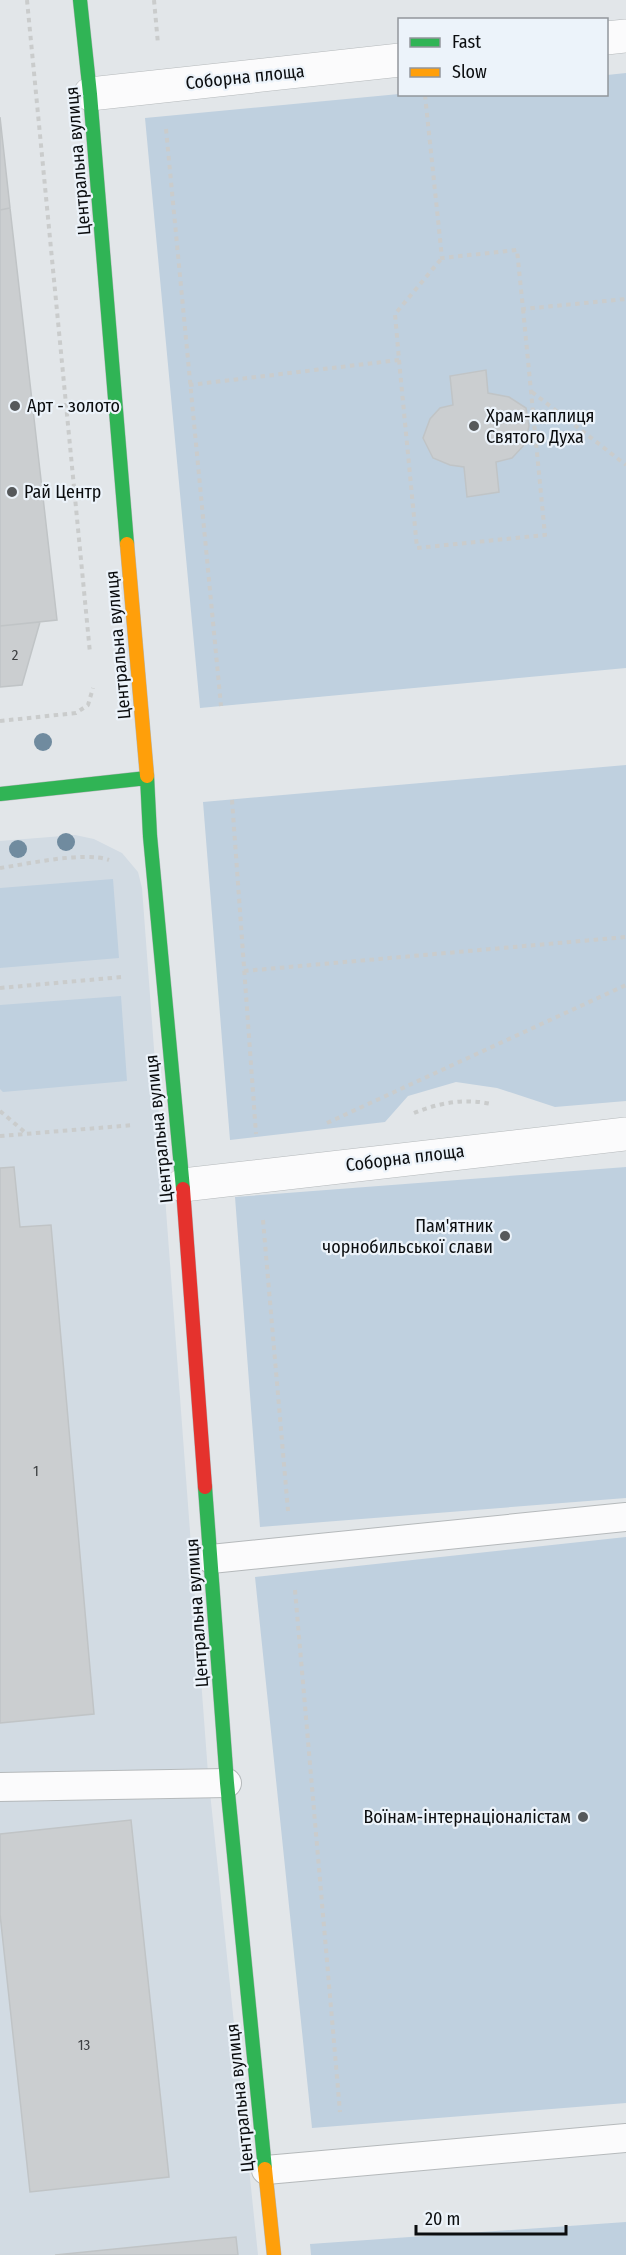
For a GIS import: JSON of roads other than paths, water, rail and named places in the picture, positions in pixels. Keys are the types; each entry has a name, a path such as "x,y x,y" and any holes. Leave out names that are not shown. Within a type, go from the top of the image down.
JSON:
{"street":[{"name":"Центральна вулиця","path":"80,0 90,94 150,836 183,1185 227,1783 274,2255"},
{"path":"608,38 626,36"},
{"name":"Соборна площа","path":"90,94 398,60"},
{"path":"0,794 147,778"},
{"name":"Соборна площа","path":"183,1185 626,1134"}],"lane":[{"path":"211,1558 626,1517"},
{"path":"0,1787 227,1783"},
{"path":"266,2170 626,2138"}],"place":[{"name":"Арт - золото","path":"15,406"},
{"name":"Храм-каплиця Святого Духа","path":"474,426"},
{"name":"Рай Центр","path":"12,492"},
{"name":"Пам'ятник чорнобильської слави","path":"505,1236"},
{"name":"Воїнам-інтернаціоналістам","path":"583,1817"}]}
